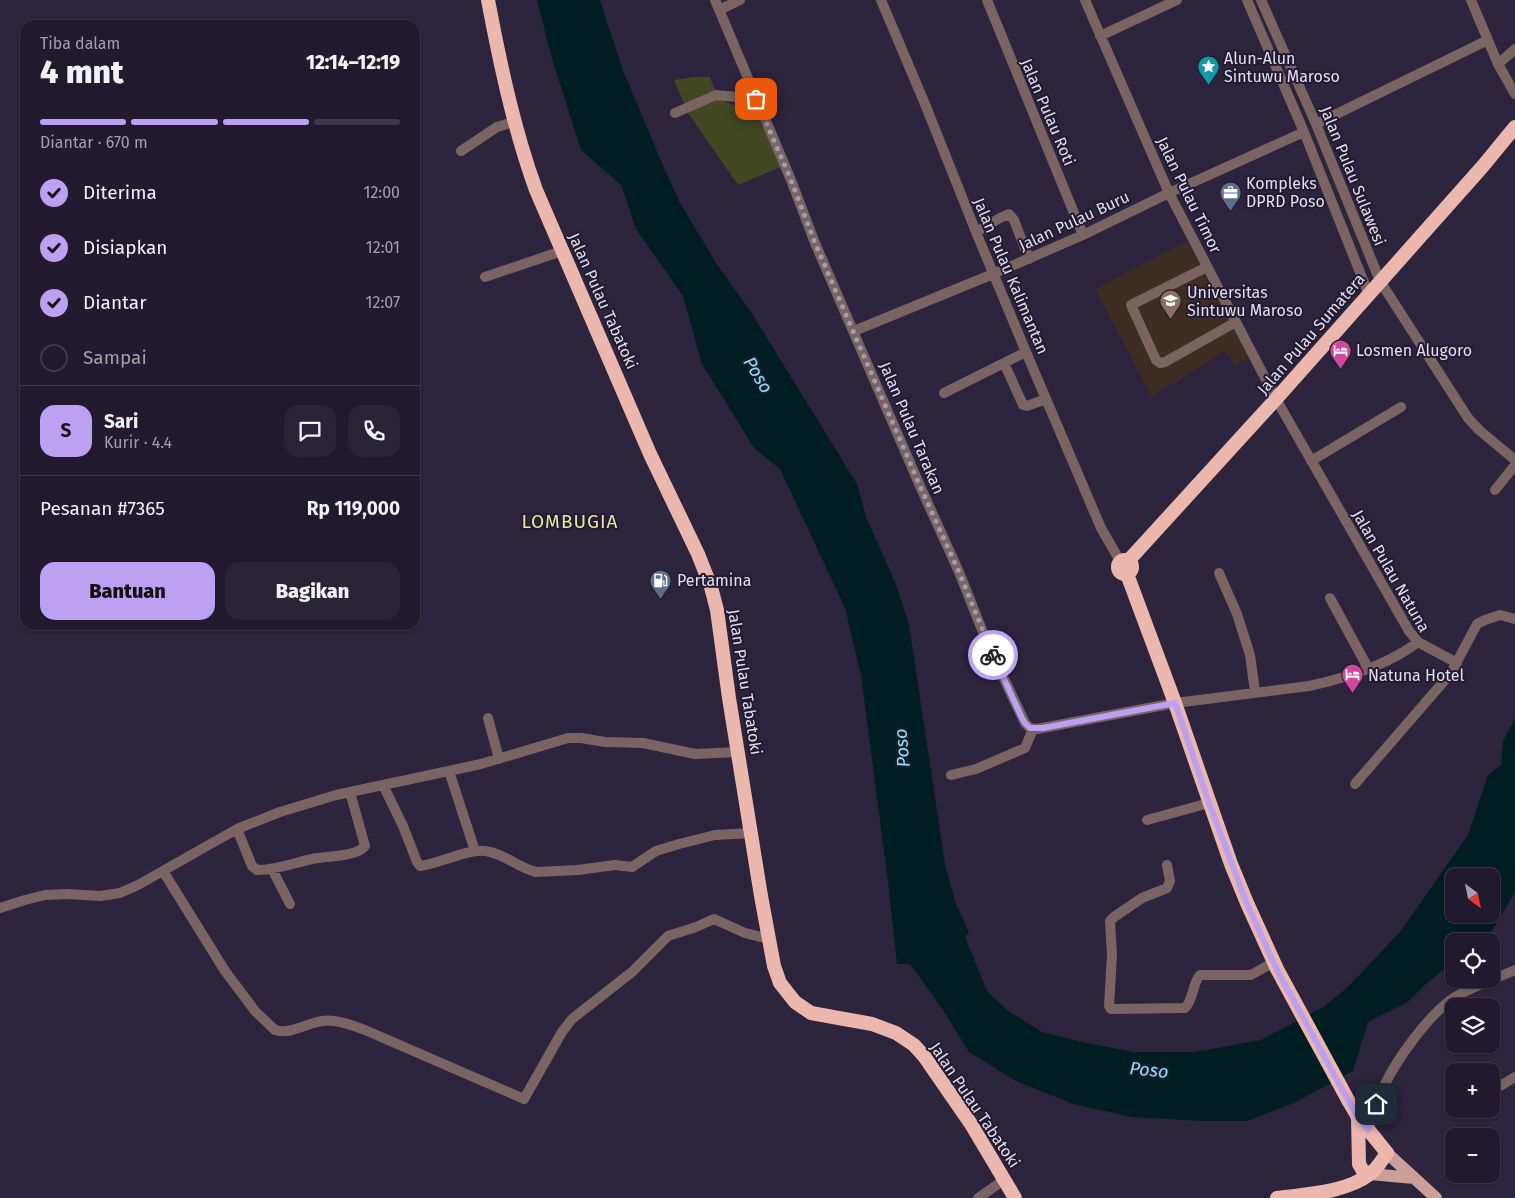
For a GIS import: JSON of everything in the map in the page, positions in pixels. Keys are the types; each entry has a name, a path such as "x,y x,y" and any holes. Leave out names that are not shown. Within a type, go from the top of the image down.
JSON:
{"highway":[{"name":"Jalan Pulau Tabatoki","path":"488,0 505,79 531,174 562,251 650,454 698,554 711,588 717,610 769,940 774,966 780,983 795,1002 812,1013 859,1021 885,1028 907,1040 920,1051 971,1124 1015,1198"},
{"name":"Jalan Pulau Sumatera","path":"1126,565 1369,295 1515,127"},
{"path":"1126,565 1209,803 1247,904 1276,966 1348,1100 1358,1117 1387,1153 1370,1174 1354,1182 1328,1190 1277,1198"},
{"path":"1358,1117 1359,1164 1363,1171 1370,1174"},
{"path":"1354,1182 1359,1164 1372,1135"}],"main road":[{"path":"1387,1153 1436,1198"},
{"path":"1370,1174 1414,1178"}],"street":[{"path":"717,5 740,0"},
{"name":"Jalan Pulau Kalimantan","path":"881,0 993,274 1101,528 1126,565"},
{"name":"Jalan Pulau Roti","path":"987,0 1083,235"},
{"name":"Jalan Pulau Timor","path":"1085,0 1169,192 1276,399"},
{"path":"1100,36 1177,0"},
{"name":"Jalan Pulau Sulawesi","path":"1247,0 1304,132 1369,295"},
{"name":"Jalan Pulau Sulawesi","path":"1261,0 1316,124 1380,281 1468,418 1479,430 1515,460"},
{"path":"1471,0 1498,64 1515,94"},
{"name":"Jalan Pulau Tarakan","path":"717,5 791,180 815,243 959,572 988,645 1022,718 1027,726 1033,729"},
{"path":"1316,124 1488,40"},
{"path":"1498,64 1515,49"},
{"path":"1274,60 1285,55"},
{"path":"675,113 716,95 756,99"},
{"path":"461,151 496,127 516,121"},
{"name":"Jalan Pulau Buru","path":"854,331 1029,259 1083,235 1169,192 1304,132"},
{"path":"976,232 1009,214 1014,220 1029,259"},
{"path":"1348,240 1361,236"},
{"path":"485,277 562,251"},
{"path":"1207,267 1131,305 1156,360 1160,363 1165,362 1236,322"},
{"path":"944,393 1026,352"},
{"path":"1004,363 1023,405 1027,406 1046,399"},
{"name":"Jalan Pulau Natuna","path":"1175,703 1309,686 1330,681 1368,668 1403,652 1418,642 1409,631 1276,399"},
{"path":"1311,461 1401,407"},
{"path":"1495,490 1515,465"},
{"path":"1220,573 1237,614 1250,655 1255,692"},
{"path":"1330,598 1368,668"},
{"path":"1355,784 1448,677 1472,632 1480,623 1500,615 1515,619"},
{"path":"1418,642 1457,663"},
{"path":"951,775 974,770 1025,748 1033,729 1175,703"},
{"path":"488,718 499,759"},
{"path":"0,908 45,895 100,896 120,893 129,890 237,829 280,812 336,795 499,759 568,738 576,737 605,742 642,743 695,754 738,752"},
{"path":"449,771 475,851"},
{"path":"383,785 419,865 422,866 475,851 484,851 492,852 533,872 561,872 615,865 632,867 656,851 679,844 715,835 752,833"},
{"path":"237,829 253,868 258,870 272,869 364,848 363,837 350,792"},
{"path":"1147,820 1209,803"},
{"path":"1167,865 1170,881 1167,888 1142,898 1110,921 1112,942 1109,1006 1111,1009 1183,1008 1189,1003 1197,978 1200,975 1251,975 1276,966"},
{"path":"272,869 290,904"},
{"path":"163,870 225,971 255,1011 275,1030 290,1030 324,1021 344,1022 524,1099 559,1036 568,1024 577,1014 632,972 668,936 714,919 745,933 769,940"},
{"path":"1372,1135 1380,1094 1407,1050 1432,1016 1461,994 1515,970"},
{"path":"1500,1086 1515,1077"},
{"path":"978,1198 1001,1182 1003,1178"}],"shaded area":[{"name":"Universitas Sintuwu Maroso","path":"1187,241 1250,357 1234,366 1225,351 1152,397 1095,289"}],"green space":[{"path":"710,77 717,93 726,102 756,106 783,166 738,185 688,113 674,80"}],"water":[{"name":"Poso","path":"537,0 600,0 622,68 680,203 718,266 749,309 857,484 866,517 895,582 909,625 945,864 956,904 969,932 965,937 987,991 1007,1010 1042,1032 1133,1052 1195,1052 1261,1040 1325,1006 1349,986 1400,932 1468,835 1488,775 1501,765 1503,741 1515,719 1515,892 1500,917 1500,868 1445,868 1445,923 1496,923 1490,933 1445,933 1445,969 1428,982 1408,1002 1368,1022 1353,1071 1294,1103 1247,1121 1202,1121 1132,1117 1073,1104 1016,1081 969,1052 943,1010 910,964 897,964 861,675 845,608 780,469 754,448 702,364 683,296 636,229 621,185 581,150 552,59"}],"way so far":[{"path":"756,99 791,180 815,243 959,572 993,655"}],"place":[{"name":"Alun-Alun Sintuwu Maroso","path":"1208,86"},
{"name":"Kompleks DPRD Poso","path":"1230,211"},
{"name":"Universitas Sintuwu Maroso","path":"1171,320"},
{"name":"Losmen Alugoro","path":"1340,369"},
{"name":"Pertamina","path":"661,599"},
{"name":"Natuna Hotel","path":"1352,694"}],"district":[{"name":"LOMBUGIA","path":"570,521"}],"route":[{"path":"993,655 1022,718 1030,728 1043,728 1175,703 1231,864 1277,970 1348,1100 1368,1130 1376,1104"}]}
